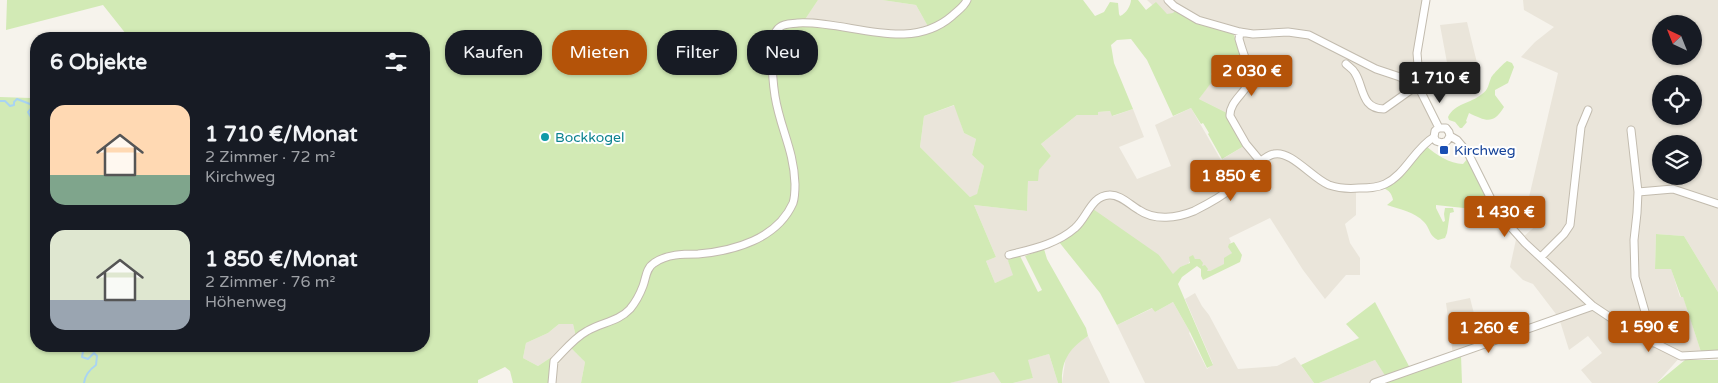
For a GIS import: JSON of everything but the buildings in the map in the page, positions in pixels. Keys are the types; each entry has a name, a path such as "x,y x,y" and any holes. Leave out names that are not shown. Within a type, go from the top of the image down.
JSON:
{"street":[{"path":"552,383 554,361 579,336 622,316 631,308 641,292 649,267 653,263 681,253 712,252 749,243 763,237 786,213 793,202 795,191 794,167 775,98 772,58 773,41 780,26 820,23 880,34 904,34 935,27 965,5 967,0"},
{"path":"1168,0 1192,18 1206,24 1253,34 1288,32 1309,35 1376,69 1400,77 1417,89 1441,128 1449,132 1450,136 1457,140 1468,152 1503,218 1525,243 1594,306 1629,330 1681,356 1718,354"},
{"path":"1417,89 1418,53 1426,0"},
{"path":"1240,32 1239,39 1252,75 1251,81 1230,109 1230,116 1246,144 1261,162"},
{"path":"1346,64 1354,71 1372,107 1384,109 1417,89"},
{"path":"1541,257 1564,234 1570,225 1581,127 1588,110"},
{"path":"1009,255 1043,246 1066,235 1079,225 1096,201 1107,195 1117,196 1150,216 1177,216 1193,211 1230,190 1272,154 1280,154 1292,159 1330,185 1345,188 1377,187 1392,180 1424,144 1434,137 1435,131 1441,128"},
{"path":"1631,130 1638,192 1634,240 1635,277 1654,343"},
{"path":"1434,137 1436,141 1442,143 1447,141 1450,136"},
{"path":"1638,192 1673,189 1718,204"},
{"path":"1374,383 1594,306"}],"shaded area":[{"path":"818,0 882,0 916,5 929,28 900,33 804,21"},
{"path":"1147,0 1426,0 1417,53 1420,90 1439,128 1392,180 1356,189 1356,215 1345,224 1350,243 1360,258 1360,275 1346,275 1325,299 1303,270 1270,218 1229,238 1232,253 1224,260 1225,264 1208,272 1193,257 1188,264 1180,267 1173,275 1159,255 1066,235 1009,255 1008,261 1014,275 995,283 986,261 996,257 974,205 1027,211 1028,181 1051,156 1041,144 1077,115 1098,115 1098,112 1110,111 1113,116 1133,109 1144,137 1119,147 1137,179 1171,166 1155,125 1191,108 1221,160 1244,146 1227,113 1199,99 1213,79 1211,72 1214,70 1217,72 1236,40 1233,32 1167,19"},
{"path":"1523,0 1718,0 1718,292 1684,236 1656,234 1655,269 1671,268 1680,297 1683,296 1702,355 1681,356 1657,383 1592,383 1581,370 1602,353 1588,336 1569,350 1559,318 1533,284 1523,280 1510,267 1517,235 1521,239 1541,221 1526,210 1558,73 1521,57 1535,42 1554,27 1524,10"},
{"path":"1467,22 1479,71 1465,78 1448,68 1440,25"},
{"path":"955,105 964,133 976,139 972,155 984,166 977,195 970,197 920,147 924,116"},
{"path":"1195,293 1238,369 1277,366 1295,357 1314,383 1145,383 1117,325 1153,308 1155,312 1173,302 1190,332 1207,369 1213,364 1185,299"},
{"path":"1470,298 1482,345 1453,355 1446,303"},
{"path":"559,324 573,324 576,337 554,358 550,358 538,366 523,358 526,343 548,333"},
{"path":"1088,336 1110,383 1062,383 1066,356 1077,343"},
{"path":"570,347 585,362 581,383 556,383 556,366"},
{"path":"1049,354 1058,383 1013,383 1033,378 1027,360"},
{"path":"1375,360 1387,378 1374,383 1319,383"},
{"path":"995,372 1001,383 950,383 969,377"}],"green space":[{"path":"7,0 818,0 804,21 812,25 869,34 930,30 916,5 882,0 1083,0 1095,16 1104,12 1110,2 1118,3 1120,16 1128,9 1131,0 1138,0 1146,10 1156,2 1167,14 1173,13 1178,8 1233,32 1248,77 1242,88 1220,77 1213,71 1211,74 1214,79 1199,99 1227,113 1244,146 1222,159 1203,123 1201,124 1191,108 1173,116 1147,60 1131,39 1117,40 1111,45 1114,63 1133,109 1112,116 1110,111 1098,112 1098,115 1077,115 1041,144 1051,156 1039,170 1038,181 1028,181 1027,211 974,205 996,257 986,261 995,283 1013,275 1008,261 1009,257 1019,254 1038,292 1042,290 1025,256 1044,249 1047,259 1086,328 1088,336 1076,345 1065,361 1062,383 1058,383 1049,354 1028,360 1033,378 1013,383 1001,383 994,372 950,383 581,383 585,362 570,347 558,363 556,383 513,383 510,371 505,367 478,380 478,383 0,383 0,97 30,98 30,352 430,352 430,32 124,32 103,5 6,30","holes":["954,105 964,133 976,139 972,155 984,166 977,194 970,197 920,147 924,116","559,324 573,324 576,337 554,358 550,358 538,366 523,358 526,343 548,333"]},
{"path":"1507,61 1512,63 1514,67 1508,83 1495,90 1495,95 1504,107 1500,113 1489,120 1469,113 1467,122 1462,128 1449,120 1448,117 1451,112 1487,89 1492,76"},
{"path":"1426,146 1438,155 1458,164 1463,164 1468,158 1497,214 1436,205 1443,222 1445,221 1445,208 1453,208 1454,212 1450,213 1445,238 1438,240 1433,236 1426,224 1416,216 1387,205 1393,198 1389,191 1383,188"},
{"path":"1093,209 1159,255 1173,274 1180,267 1190,263 1189,257 1193,255 1195,259 1200,259 1203,263 1202,266 1205,265 1208,269 1207,271 1224,264 1224,258 1232,253 1228,247 1229,244 1234,242 1242,255 1240,262 1203,280 1201,269 1197,266 1182,277 1178,284 1213,365 1207,368 1173,302 1155,312 1152,308 1117,325 1100,293 1059,242"},
{"path":"1656,234 1684,236 1718,292 1718,351 1701,352 1683,297 1681,297 1671,269 1655,269"},
{"path":"1375,302 1410,368 1386,377 1375,360 1319,383 1314,383 1301,365 1359,338 1346,324"},
{"path":"1461,355 1462,383 1381,383"},
{"path":"1685,360 1718,360 1718,383 1657,383"}],"waterway":[{"path":"0,101 5,101 10,106 14,105 17,99 30,104"},
{"path":"30,110 28,112 30,116"},
{"path":"83,352 82,357 88,359 94,353 97,356 96,365 88,373 84,383"}],"place":[{"name":"Bockkogel","path":"545,137"},
{"name":"Kirchweg","path":"1444,150"}]}
